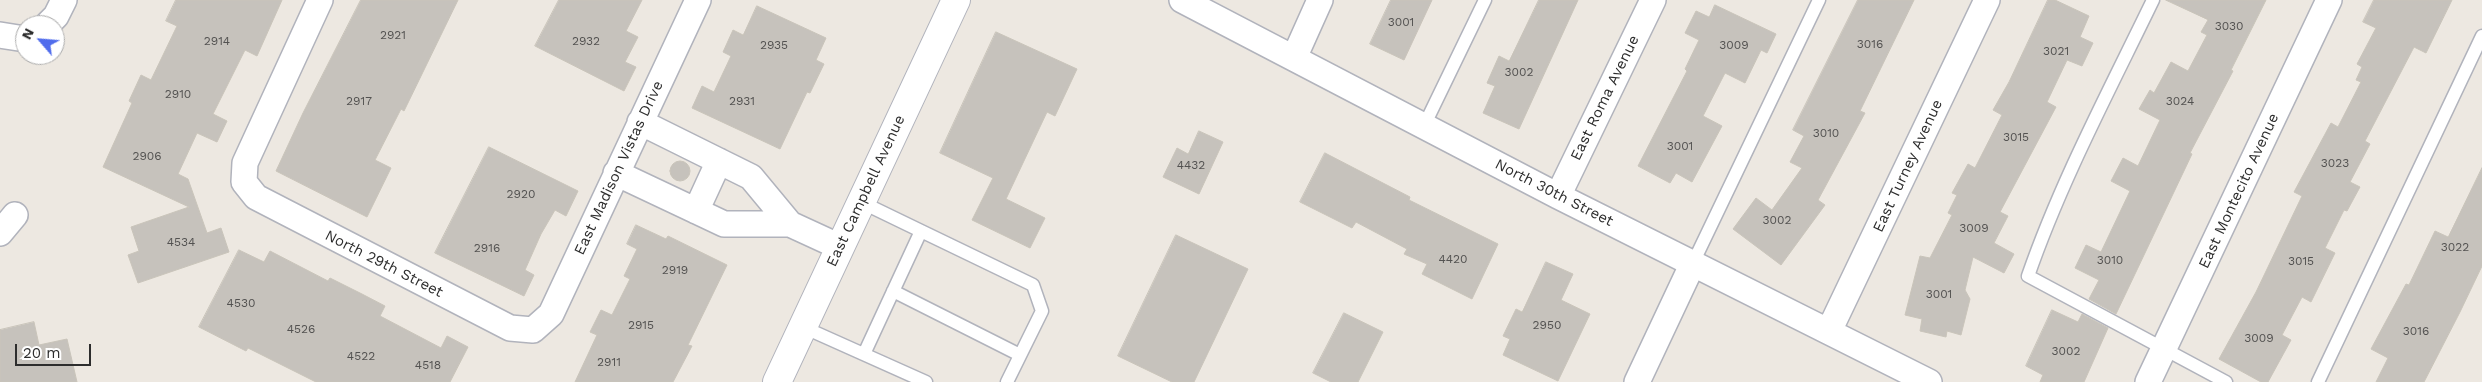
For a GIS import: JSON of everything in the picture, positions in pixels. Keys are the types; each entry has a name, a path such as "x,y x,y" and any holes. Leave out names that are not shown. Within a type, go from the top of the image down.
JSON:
{"street":[{"path":"56,15 64,0"},
{"name":"North 29th Street","path":"320,0 245,163 244,182 256,198 510,328 533,330"},
{"name":"East Madison Vistas Drive","path":"533,330 551,314 698,0"},
{"name":"East Campbell Avenue","path":"778,382 956,0"},
{"name":"North 30th Street","path":"1182,0 1558,196 1928,382"},
{"path":"1294,58 1320,0"},
{"name":"East Roma Avenue","path":"1558,196 1653,0"},
{"name":"East Turney Avenue","path":"1829,331 1987,0"},
{"name":"East Montecito Avenue","path":"2148,382 2329,0"},
{"path":"0,35 15,37"},
{"path":"640,122 751,177 790,224"},
{"path":"696,211 719,161"},
{"path":"616,173 724,224 790,224 840,247"},
{"path":"1637,382 1693,263"}],"lane":[{"path":"1424,126 1485,0"},
{"path":"1693,263 1819,0"},
{"path":"2153,0 2072,168 2028,276 2226,382"},
{"path":"2318,382 2482,36"},
{"path":"861,202 1033,285 1042,311 1007,382"},
{"path":"864,354 921,232"},
{"path":"893,291 1020,355"},
{"path":"803,327 926,382"}],"building":[{"path":"176,0 282,0 257,56 245,50 213,114 227,121 217,142 197,133 178,174 188,179 207,233 221,228 229,252 138,283 128,255 139,251 131,227 189,207 103,167 132,103 129,101 141,75 151,80 177,26 166,21"},
{"path":"361,0 458,0 404,111 401,109 375,160 391,168 367,217 276,171 303,113"},
{"path":"559,0 642,0 626,31 638,37 625,62 636,67 624,91 535,46"},
{"path":"1391,0 1432,0 1404,60 1370,44"},
{"path":"1539,0 1578,0 1519,129 1483,113 1495,86 1487,83 1499,56 1509,61"},
{"path":"1858,0 1914,0 1860,111 1865,113 1818,200 1825,205 1781,265 1733,229 1756,198 1772,210 1802,168 1790,162 1804,136 1793,130"},
{"path":"2048,0 2055,0 2089,16 2080,37 2093,43 2082,66 2067,60 2047,102 2056,107 2000,212 2008,216 1994,243 2014,254 2004,273 1973,257 1965,290 1970,299 1961,335 1947,331 1946,337 1920,331 1922,319 1905,315 1920,256 1930,258 1952,215 1948,213 1957,195 1952,193 1968,164 1975,168 2002,115 1993,110 2009,82"},
{"path":"2166,0 2266,0 2231,70 2233,71 2190,153 2192,154 2116,314 2089,299 2099,280 2075,268 2086,245 2101,252 2130,191 2111,181 2123,158 2138,166 2160,120 2139,109 2150,90 2154,93 2171,62 2188,71 2207,35 2201,32 2208,20"},
{"path":"2374,0 2452,0 2426,53 2414,47 2365,141 2370,144 2350,182 2360,187 2347,211 2344,210 2325,248 2335,253 2311,302 2302,297 2282,335 2291,340 2268,382 2261,382 2219,359 2256,292 2302,196 2294,192 2331,123 2338,127 2361,82 2356,80 2362,67 2357,64 2376,28 2363,22"},
{"path":"1715,5 1776,34 1767,53 1761,50 1745,83 1725,73 1703,116 1722,126 1692,182 1676,173 1670,183 1638,166 1687,71 1685,69 1699,40 1685,33 1696,11 1709,17"},
{"path":"757,6 826,38 816,60 824,64 810,93 807,92 780,149 692,108 702,86 714,92 731,56 723,52 733,30 743,35"},
{"path":"996,32 1077,69 1055,116 1047,112 1006,199 1045,218 1030,248 972,220 993,178 940,153"},
{"path":"1199,131 1223,142 1199,194 1163,177 1177,148 1188,154"},
{"path":"489,147 578,191 566,216 555,210 541,234 525,270 534,275 524,296 435,253"},
{"path":"1325,153 1410,197 1409,200 1498,244 1472,299 1422,274 1427,264 1404,254 1407,249 1356,222 1352,228 1300,202"},
{"path":"676,161 684,161 690,167 690,175 684,181 676,181 670,175 670,167"},
{"path":"2482,168 2482,266 2460,312 2424,382 2376,382 2388,358 2371,349 2406,284 2409,285 2435,231 2448,237"},
{"path":"636,225 666,239 668,236 727,265 688,345 692,346 673,382 575,382 597,335 590,332 601,310 612,315 630,279 624,276 637,249 627,244"},
{"path":"1176,235 1248,269 1194,382 1172,382 1118,356"},
{"path":"239,250 264,262 270,251 328,281 330,278 385,306 380,316 441,348 447,336 468,347 450,382 316,382 248,348 246,351 199,327"},
{"path":"1546,262 1573,274 1561,300 1590,314 1558,381 1503,355 1510,339 1503,336 1516,309 1522,312"},
{"path":"2052,310 2078,322 2082,314 2108,328 2084,382 2040,382 2043,375 2026,366"},
{"path":"1344,313 1383,332 1358,382 1331,382 1313,373"},
{"path":"34,322 39,345 67,339 77,382 0,382 0,330"}]}
